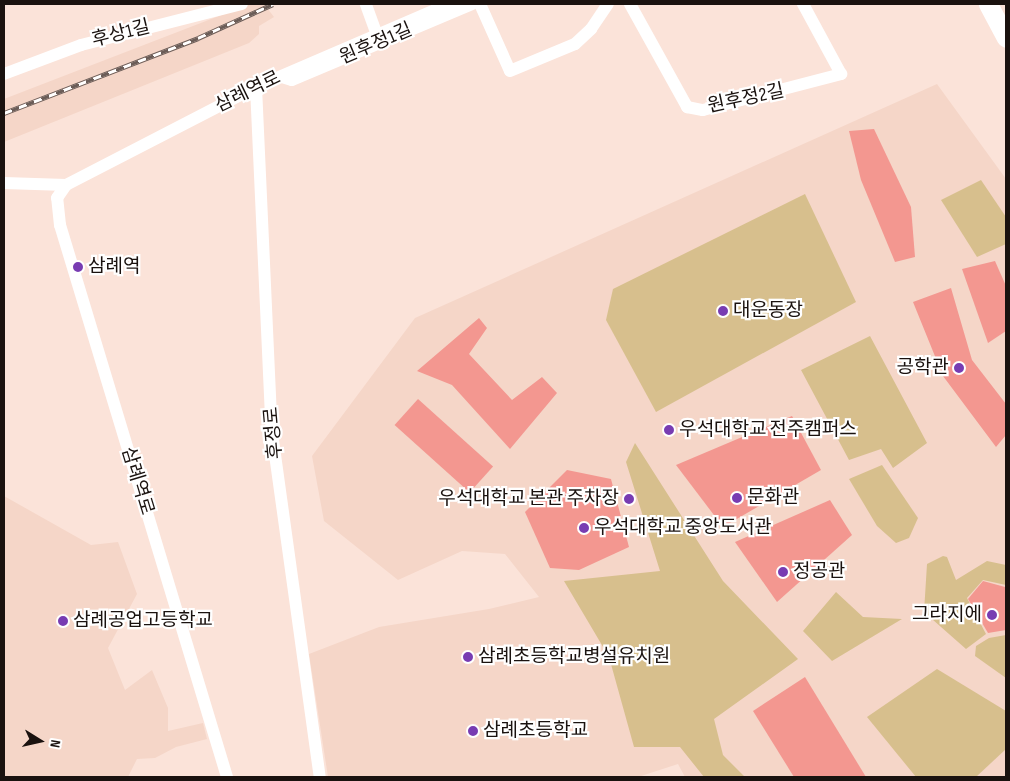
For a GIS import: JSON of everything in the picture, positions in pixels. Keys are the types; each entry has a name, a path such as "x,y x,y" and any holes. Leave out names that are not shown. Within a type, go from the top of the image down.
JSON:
{"highway":[{"path":"988,4 1006,38"}],"street":[{"name":"후상1길","path":"4,74 81,44 242,4"},
{"path":"366,4 377,35"},
{"name":"삼례역로","path":"227,777 60,225 57,198 66,185 256,86 450,4"},
{"name":"원후정1길","path":"279,76 292,80 472,4"},
{"path":"480,4 510,71 575,44 591,28 608,4"},
{"name":"원후정2길","path":"630,4 687,107 703,110 841,74 803,4"},
{"name":"후정로","path":"256,86 272,433 320,777"},
{"name":"삼례역로","path":"4,183 66,185"}],"shaded area":[{"path":"250,4 264,4 274,17 259,26 259,34 249,43 4,142 4,99"},
{"name":"우석대학교 전주캠퍼스","path":"937,84 1006,179 1006,777 685,777 678,764 638,777 328,777 309,654 379,627 489,609 539,597 505,554 462,551 398,580 324,521 312,456 415,318"},
{"path":"981,180 1006,217 1006,244 977,257 941,200"},
{"name":"대운동장","path":"805,194 856,302 656,412 606,320 613,289"},
{"path":"870,336 927,443 893,468 881,449 849,460 801,370"},
{"path":"635,443 723,581 798,659 714,719 723,755 745,777 704,777 680,747 634,747 609,657 564,581 660,571 626,462"},
{"path":"882,465 918,518 909,538 896,543 877,526 849,479"},
{"name":"삼례공업고등학교","path":"4,496 91,545 118,542 137,594 108,648 125,690 152,670 168,708 168,731 203,723 207,739 176,747 155,758 137,759 128,777 4,777"},
{"path":"943,556 947,557 956,580 987,561 1006,565 1006,585 983,580 967,598 986,634 966,649 924,612 927,564"},
{"path":"836,592 863,617 902,619 832,661 803,631"},
{"path":"1006,635 1006,678 975,656 976,646 989,638"},
{"path":"937,669 1006,711 1006,749 976,777 916,777 867,717"}],"building":[{"path":"874,129 911,207 915,257 895,262 861,180 849,131"},
{"path":"995,261 1006,286 1006,331 988,343 962,269"},
{"name":"공학관","path":"951,288 972,360 1006,404 1006,435 996,447 943,376 913,302"},
{"path":"479,318 487,328 469,354 512,400 542,377 557,393 510,449 452,385 417,371"},
{"path":"418,399 493,467 470,493 395,425"},
{"name":"문화관","path":"792,416 821,470 723,527 676,465"},
{"path":"567,470 611,479 629,547 579,570 550,568 525,512"},
{"name":"정공관","path":"830,500 852,535 777,602 735,542"},
{"name":"그라지에","path":"983,581 1005,587 1006,630 988,633 968,599"},
{"path":"805,677 866,777 794,777 753,711"}],"railway":[{"path":"4,113 198,38 273,4"}],"place":[{"name":"삼례역","path":"78,267"},
{"name":"대운동장","path":"723,311"},
{"name":"공학관","path":"959,368"},
{"name":"우석대학교 전주캠퍼스","path":"669,430"},
{"name":"문화관","path":"737,498"},
{"name":"우석대학교 본관 주차장","path":"629,499"},
{"name":"우석대학교 중앙도서관","path":"584,528"},
{"name":"정공관","path":"783,572"},
{"name":"그라지에","path":"992,615"},
{"name":"삼례공업고등학교","path":"63,621"},
{"name":"삼례초등학교병설유치원","path":"468,657"},
{"name":"삼례초등학교","path":"473,731"}]}
